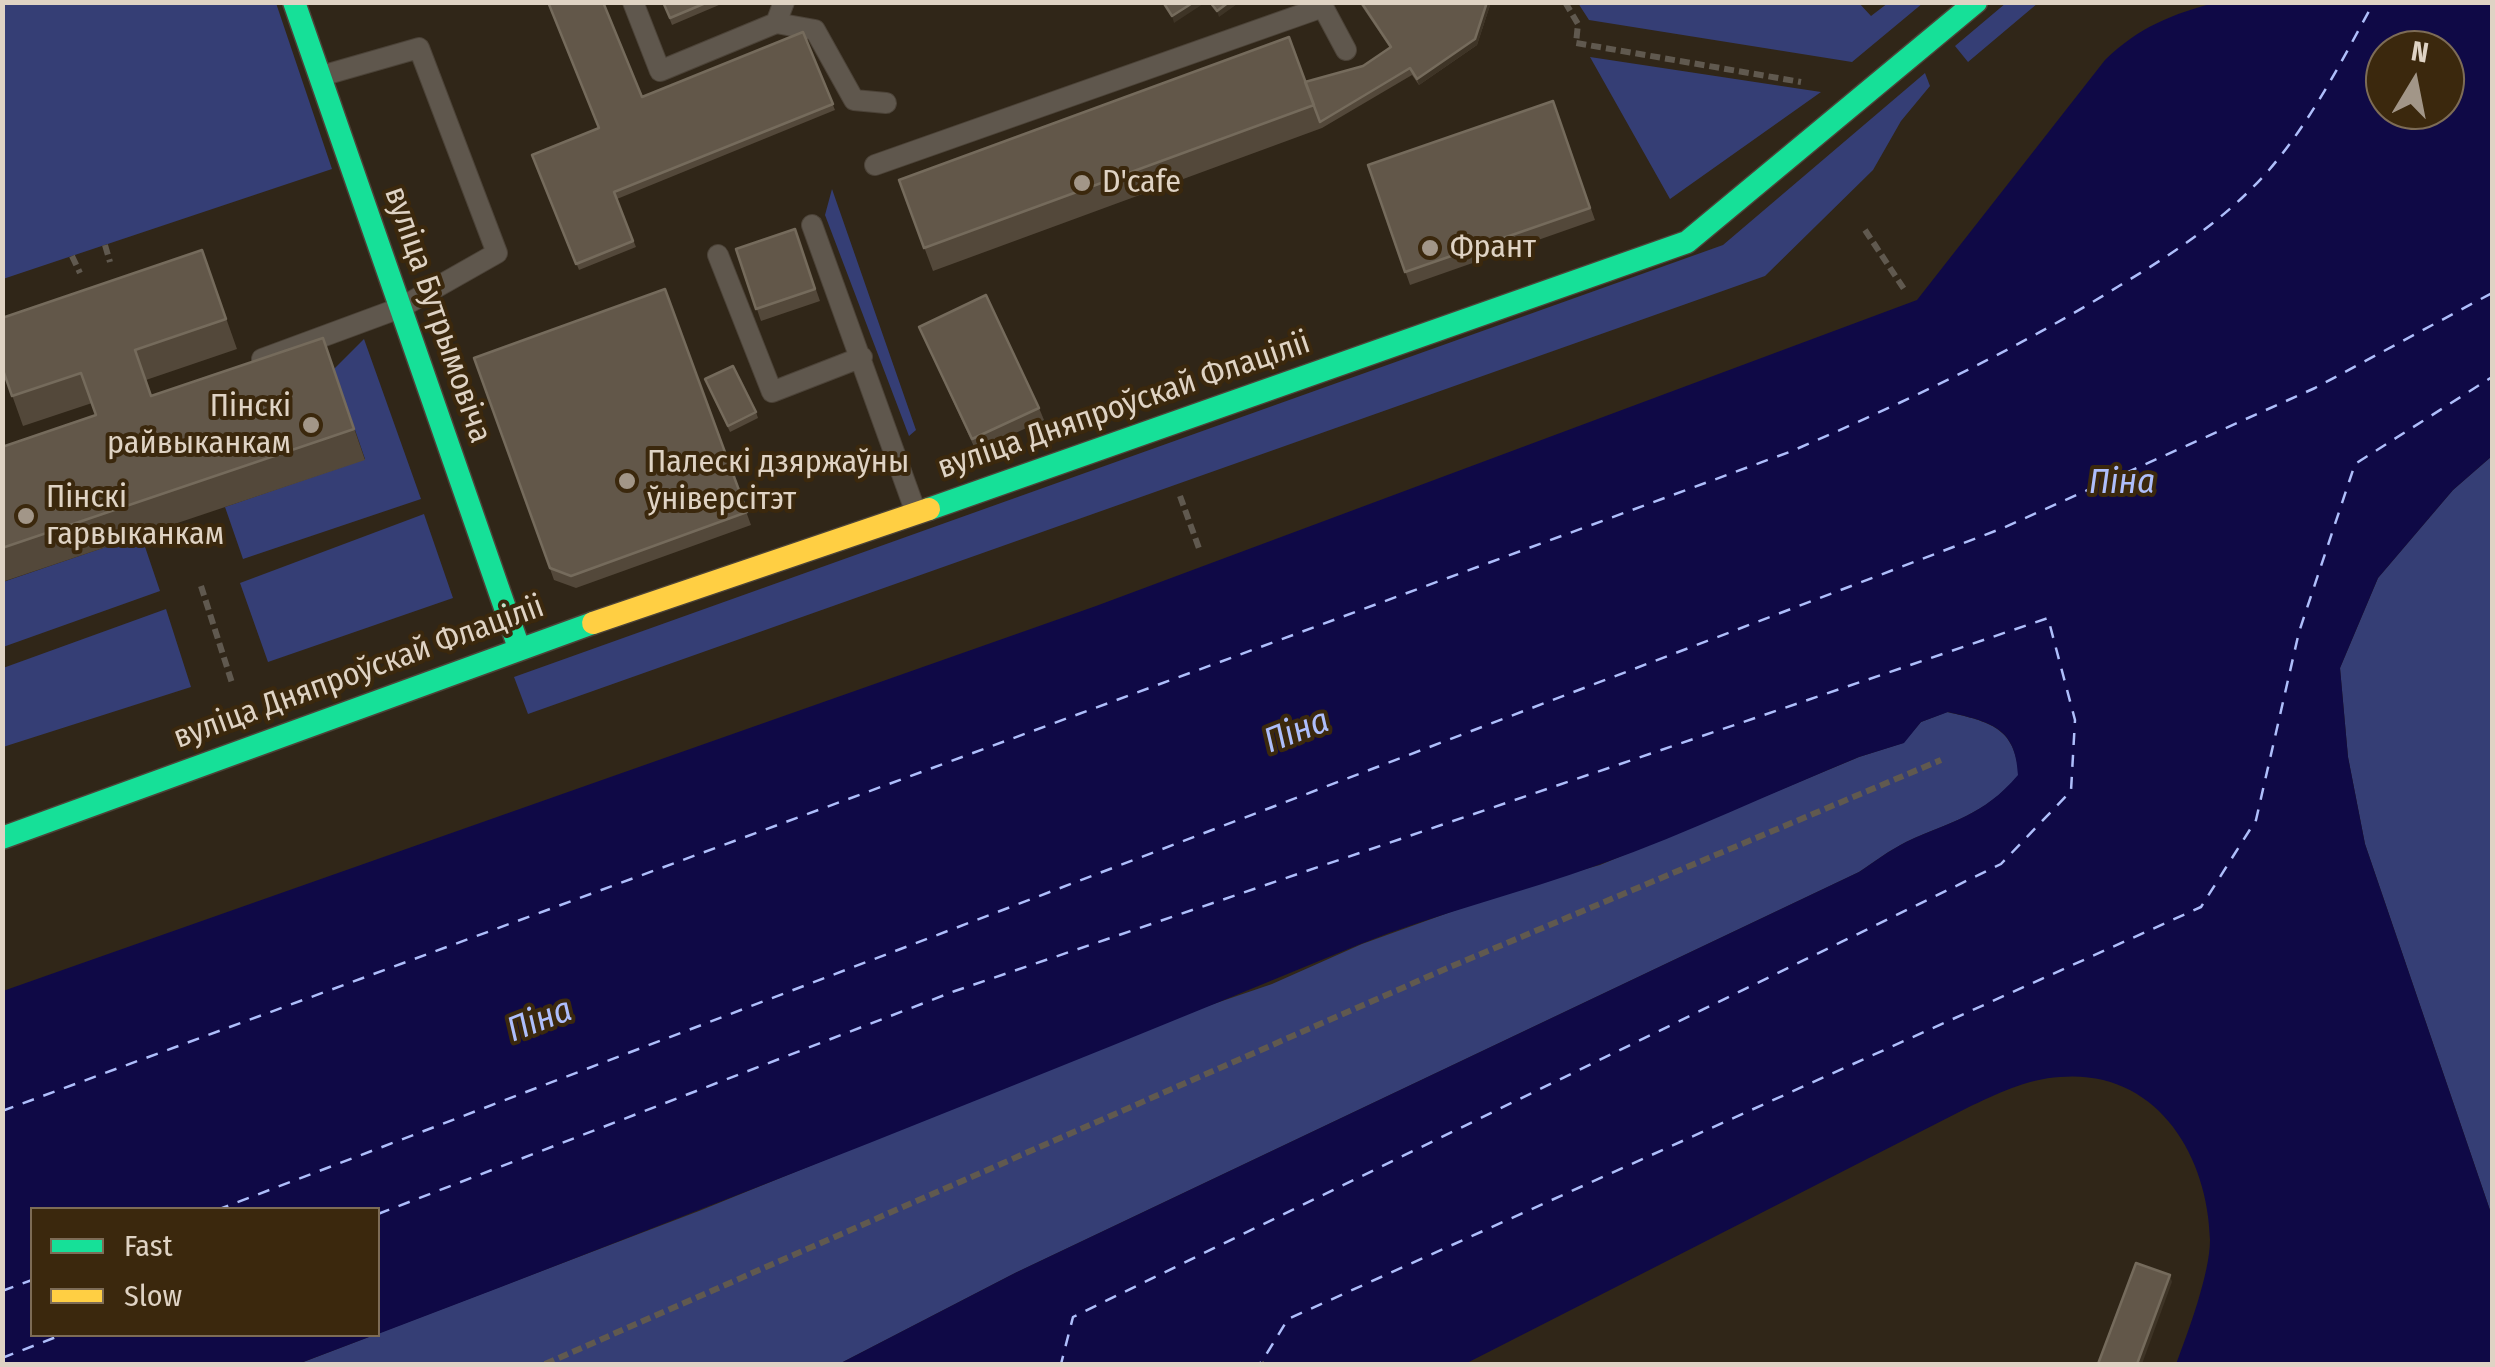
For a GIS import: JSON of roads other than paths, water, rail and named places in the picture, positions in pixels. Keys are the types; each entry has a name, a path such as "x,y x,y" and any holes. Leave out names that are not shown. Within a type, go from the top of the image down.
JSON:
{"street":[{"name":"вуліца Бутрымовіча","path":"294,2 520,648"},
{"name":"вуліца Дняпроўскай Флаціліі","path":"2,838 520,648 1054,468 1687,242 1976,2"}],"lane":[{"path":"633,2 660,71 776,23 814,30 854,100 886,102"},
{"path":"776,23 784,2"},
{"path":"875,165 1323,8 1346,50"},
{"path":"262,359 400,308 497,253 419,48 319,76"},
{"path":"812,225 915,512"},
{"path":"718,256 772,392 862,357"}],"water":[{"name":"Піна","path":"2218,2 2492,3 2492,456 2453,490 2378,578 2340,668 2348,757 2365,844 2492,1216 2492,1364 2176,1364 2198,1302 2209,1253 2207,1208 2199,1177 2187,1148 2149,1102 2123,1087 2094,1078 2060,1077 2024,1084 1967,1108 1465,1364 839,1364 1015,1273 1859,872 1906,842 1979,809 2018,775 2012,746 1998,729 1948,712 1921,722 1904,743 1859,757 1666,839 1388,934 870,1143 380,1333 380,1207 30,1207 30,1337 369,1337 298,1364 3,1364 3,991 1096,606 1917,300 2105,60 2144,30"}],"place":[{"name":"D'cafe","path":"1082,183"},
{"name":"Франт","path":"1430,248"},
{"name":"Пінскі райвыканкам","path":"311,425"},
{"name":"Палескі дзяржаўны ўніверсітэт","path":"627,481"},
{"name":"Пінскі гарвыканкам","path":"26,516"}]}
